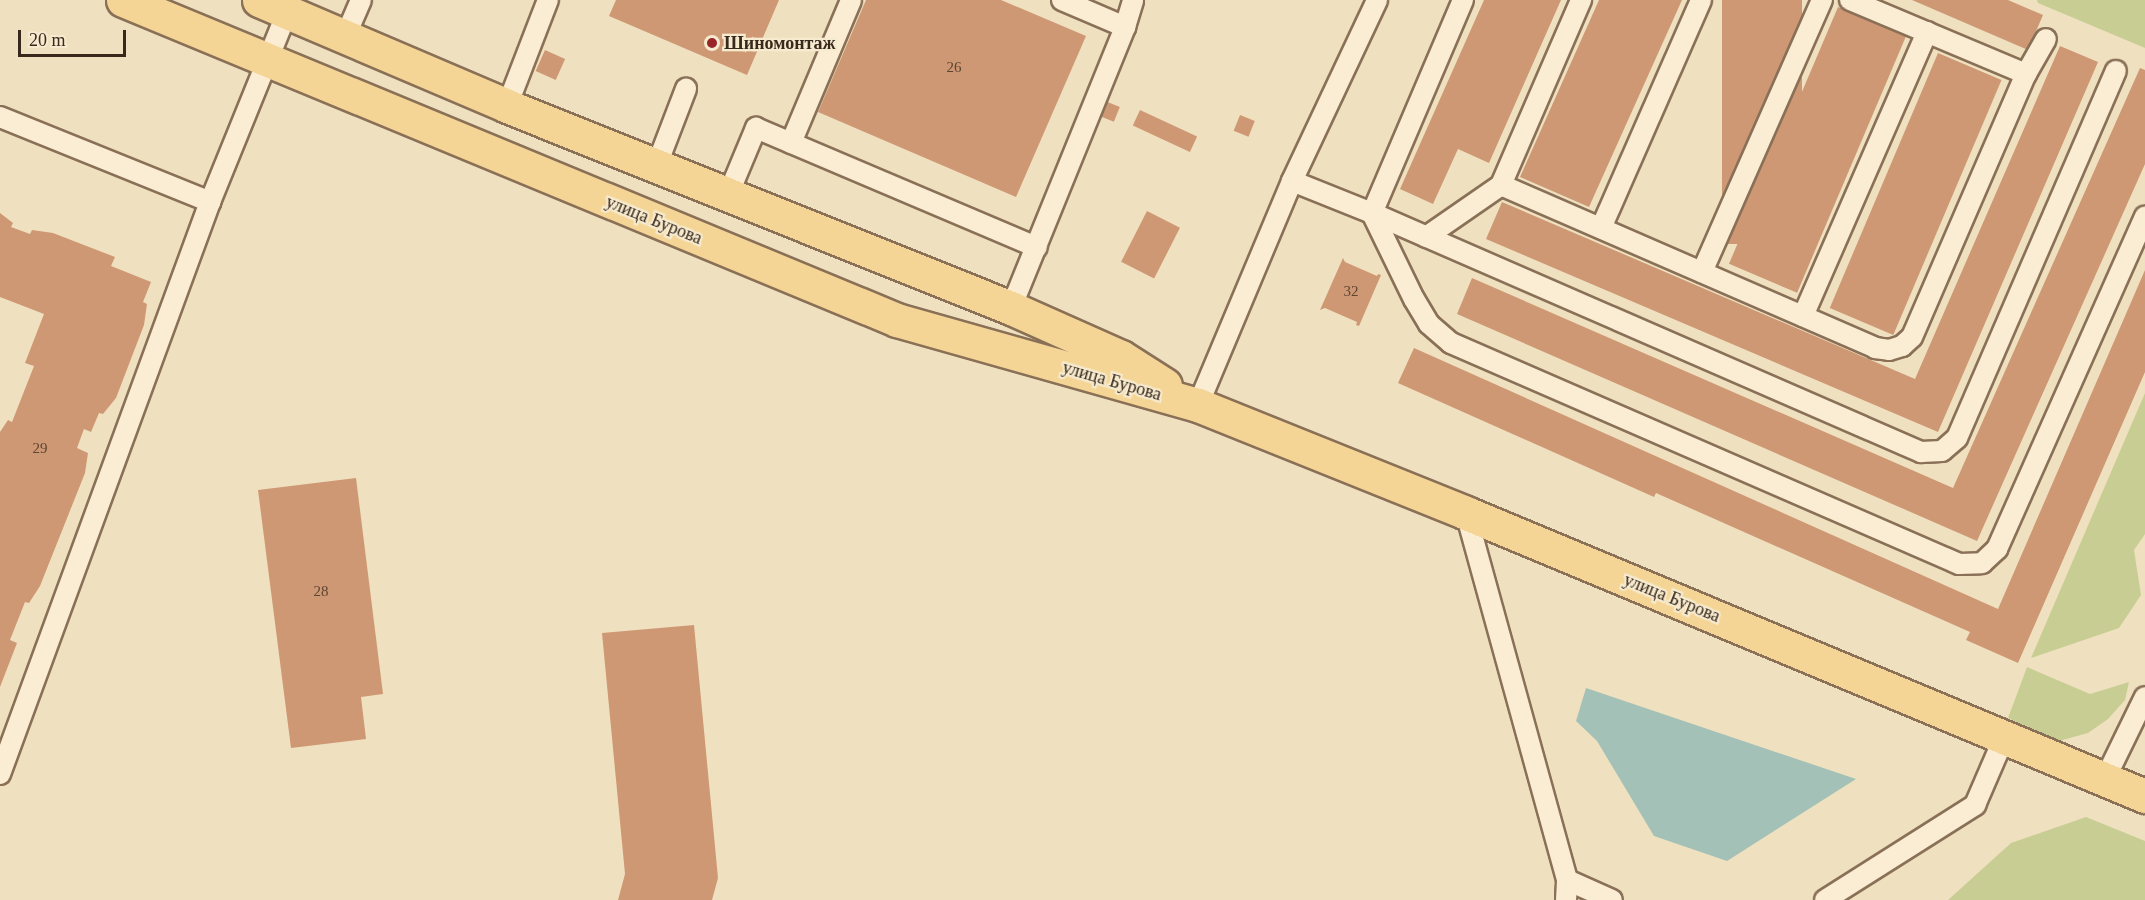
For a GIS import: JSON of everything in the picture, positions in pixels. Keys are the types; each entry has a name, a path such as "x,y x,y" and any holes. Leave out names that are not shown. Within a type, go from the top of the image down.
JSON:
{"main road":[{"name":"улица Бурова","path":"123,0 897,320 1198,405 1466,513 2145,796"},
{"name":"улица Бурова","path":"273,6 656,167 1011,308 1121,357 1198,405"}],"lane":[{"path":"345,38 361,0"},
{"path":"507,106 548,0"},
{"path":"791,143 851,0"},
{"path":"1062,0 1125,27"},
{"path":"1011,308 1125,27 1133,0"},
{"path":"1198,405 1292,181 1377,0"},
{"path":"1463,0 1372,213 1429,324 1451,343 1959,564 1982,563 1997,549 2145,216"},
{"path":"1426,237 1501,185 1581,0"},
{"path":"1601,228 1701,0"},
{"path":"1702,272 1821,0"},
{"path":"1850,0 2026,74"},
{"path":"0,774 210,202 266,60 273,6"},
{"path":"1803,316 1927,32"},
{"path":"1501,185 1875,348 1889,350 1902,346 1912,337 2026,74 2046,39"},
{"path":"1292,181 1372,213 1921,452 1942,451 1957,438 2116,71"},
{"path":"656,167 686,89"},
{"path":"0,117 210,202"},
{"path":"728,195 756,128 1037,247"},
{"path":"1466,513 1566,890 1612,900"},
{"path":"2105,779 2144,702"},
{"path":"1825,900 1975,805 2004,738"}],"green space":[{"path":"2037,0 2145,0 2145,48 2038,3"},
{"path":"2145,393 2145,534 2134,550 2141,595 2119,628 2031,658"},
{"path":"2027,667 2090,694 2129,682 2125,700 2108,719 2088,733 2059,741 2008,718"},
{"path":"2086,817 2145,841 2145,900 1948,900 2011,843"}],"water":[{"path":"1586,688 1856,779 1727,861 1654,836 1597,741 1576,721"}],"building":[{"path":"616,0 779,0 747,75 609,16"},
{"path":"866,0 1001,0 1086,36 1016,197 818,112"},
{"path":"1484,0 1561,0 1489,163 1458,149 1433,204 1400,189"},
{"path":"1599,0 1682,0 1589,207 1520,177"},
{"path":"1722,0 1802,0 1802,244 1722,244"},
{"path":"1912,0 2008,0 2043,15 2028,50"},
{"path":"1838,7 1906,36 1797,293 1729,264"},
{"path":"2060,46 2098,62 1938,432 1486,239 1502,202 1915,379"},
{"path":"545,50 565,59 556,80 536,71"},
{"path":"1938,53 2002,80 1893,335 1830,308"},
{"path":"2140,68 2145,70 2145,164 1977,541 1457,314 1472,278 1953,488"},
{"path":"1105,101 1120,107 1114,122 1099,116"},
{"path":"1140,110 1197,137 1190,152 1133,125"},
{"path":"1240,115 1255,121 1248,137 1234,131"},
{"path":"1147,211 1180,228 1154,279 1121,262"},
{"path":"0,213 13,223 11,227 30,234 32,230 53,233 115,257 111,266 151,282 143,302 147,304 144,325 116,398 103,414 99,413 91,432 84,429 77,448 88,453 85,473 40,586 29,603 25,602 10,640 17,643 0,687 0,432 8,420 12,422 34,366 25,363 44,314 0,297"},
{"path":"1343,258 1345,262 1377,276 1381,275 1359,326 1356,325 1357,322 1325,308 1320,310"},
{"path":"2145,270 2145,372 2018,663 1966,640 1970,632 1656,493 1654,497 1398,383 1414,348 1998,609"},
{"path":"356,478 383,694 361,697 366,739 291,748 258,490"},
{"path":"694,625 718,878 712,900 618,900 625,874 602,633"}],"place":[{"name":"Шиномонтаж","path":"712,43"}]}
